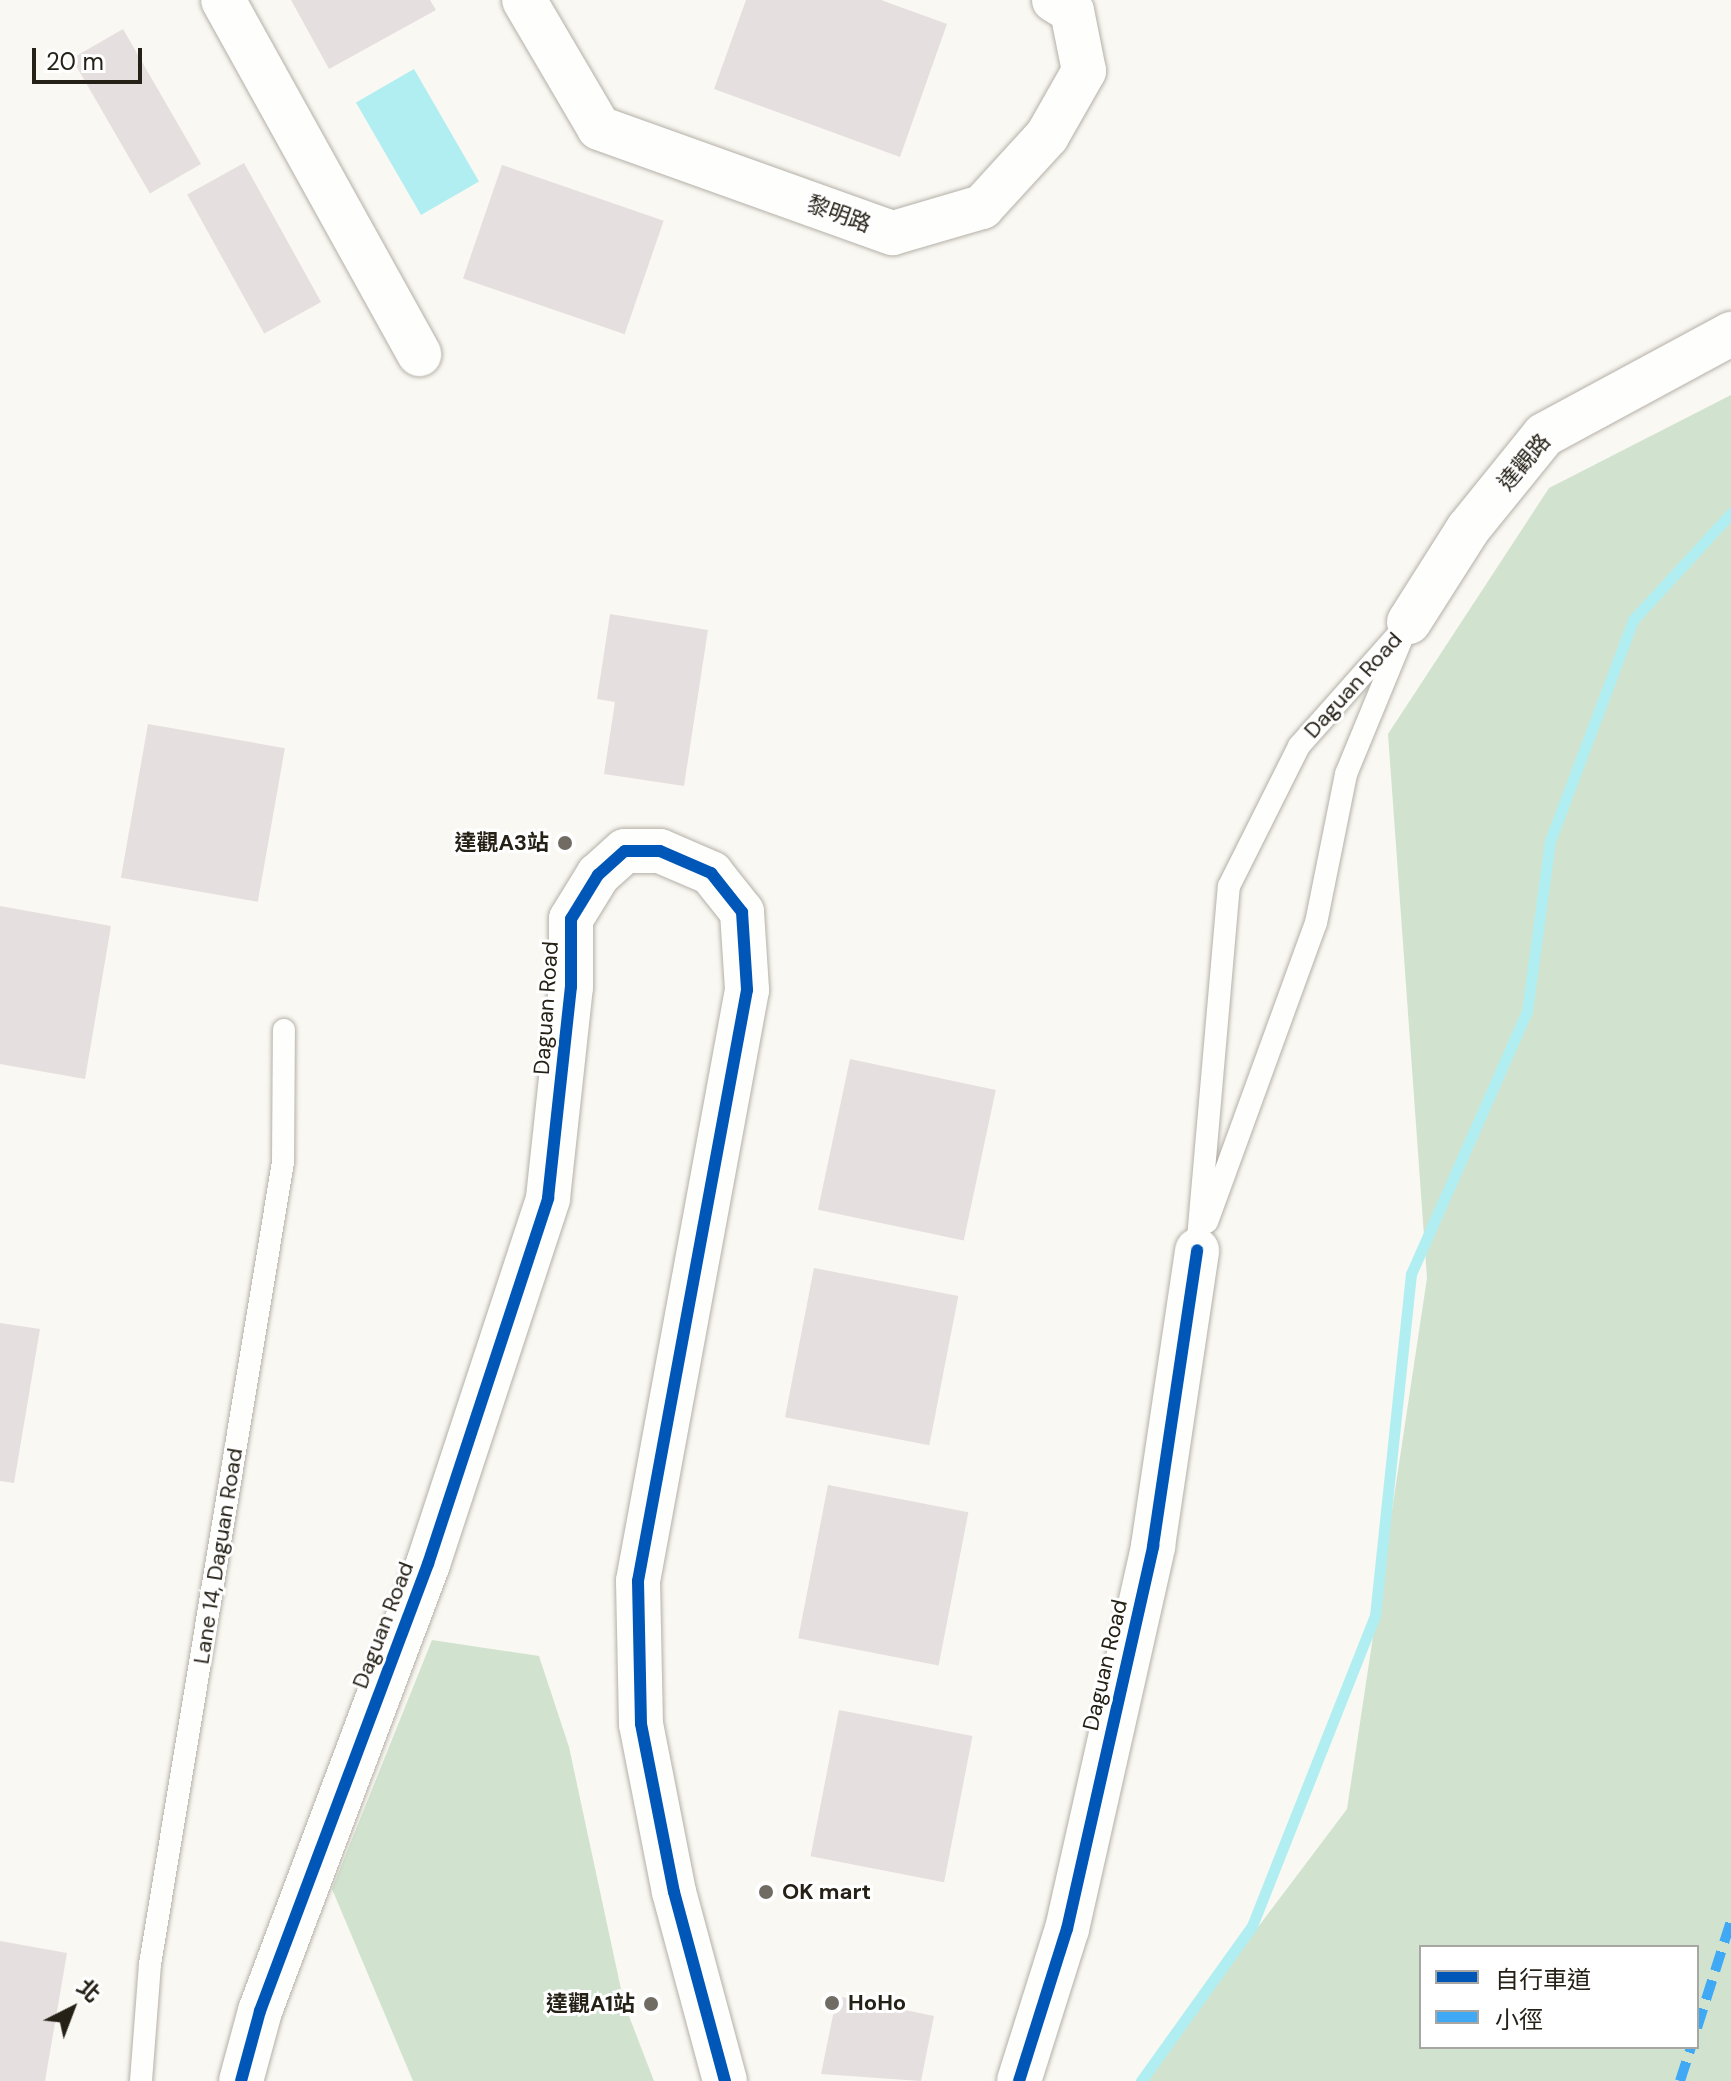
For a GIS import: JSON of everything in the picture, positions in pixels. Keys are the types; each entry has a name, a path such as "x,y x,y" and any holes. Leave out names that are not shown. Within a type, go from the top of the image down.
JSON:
{"street":[{"path":"223,0 419,354"},
{"name":"黎明路","path":"524,0 599,128 893,233 982,207 1047,136 1084,71 1072,11 1054,0"},
{"name":"達觀路","path":"1409,622 1468,529 1544,435 1731,334"},
{"name":"Daguan Road","path":"241,2081 265,1996 428,1564 548,1198 571,987 571,919 598,875 625,851 660,851 711,873 742,912 747,990 638,1581 641,1724 674,1892 725,2081"},
{"name":"Daguan Road","path":"1019,2081 1067,1929 1153,1546 1197,1250"}],"lane":[{"name":"Daguan Road","path":"1197,1250 1229,886 1299,746 1409,622"},
{"name":"Daguan Road","path":"1197,1250 1316,923 1346,774 1409,622"},
{"name":"Lane 14, Daguan Road","path":"141,2081 150,1964 283,1162 284,1030"}],"green space":[{"path":"1731,395 1731,2081 1142,2081 1347,1809 1427,1278 1388,734 1549,488"},
{"path":"432,1640 539,1656 569,1747 624,2003 654,2081 413,2081 332,1889"}],"water":[{"path":"414,69 479,182 421,215 356,102"}],"building":[{"path":"291,0 430,0 436,10 329,69"},
{"path":"746,0 881,0 947,24 900,157 714,89"},
{"path":"123,29 201,164 150,194 72,59"},
{"path":"244,163 321,302 264,334 187,195"},
{"path":"502,165 664,221 625,334 463,278"},
{"path":"610,614 708,630 684,786 604,774 615,702 597,699"},
{"path":"148,724 285,748 258,902 121,878"},
{"path":"0,906 111,926 85,1079 0,1064"},
{"path":"850,1059 996,1090 964,1241 818,1210"},
{"path":"814,1268 958,1296 929,1445 785,1417"},
{"path":"0,1323 40,1329 14,1483 0,1481"},
{"path":"828,1485 968,1512 939,1665 798,1638"},
{"path":"839,1710 973,1736 944,1882 811,1856"},
{"path":"0,1941 67,1953 45,2081 0,2081"},
{"path":"837,1996 934,2016 921,2081 821,2074"}],"waterway":[{"path":"1141,2081 1252,1926 1375,1616 1411,1274 1527,1011 1550,841 1633,620 1731,513"}],"marked path":[{"path":"1699,2022 1731,1921"},
{"path":"1680,2081 1690,2049"}],"cycle path":[{"path":"241,2081 260,2011 428,1564 548,1198 571,987 571,919 598,875 625,851 660,851 711,873 742,912 747,990 638,1581 641,1724 674,1892 725,2081"},
{"path":"1019,2081 1067,1929 1153,1546 1197,1250"}],"place":[{"name":"達觀A3站","path":"565,843"},
{"name":"OK mart","path":"766,1892"},
{"name":"HoHo","path":"832,2003"},
{"name":"達觀A1站","path":"651,2004"}]}
